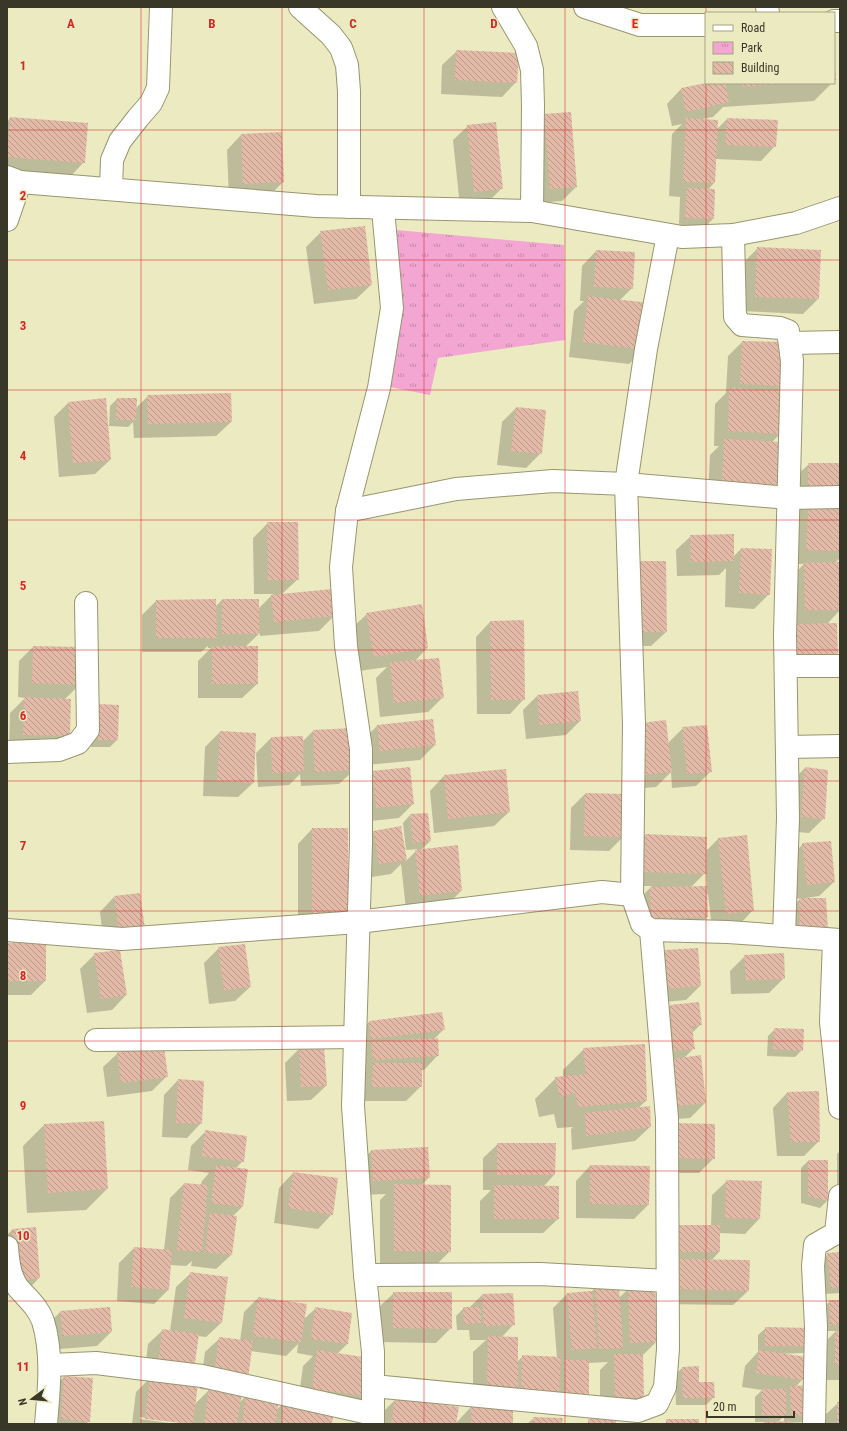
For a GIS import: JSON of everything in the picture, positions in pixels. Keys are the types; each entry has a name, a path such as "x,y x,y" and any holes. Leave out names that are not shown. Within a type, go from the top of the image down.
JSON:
{"street":[{"path":"111,188 112,160 120,141 151,103 158,88 161,7"},
{"path":"300,7 331,35 341,48 346,65 349,91 349,207"},
{"path":"503,7 526,46 532,70 532,211"},
{"path":"585,7 640,25 705,25"},
{"path":"7,220 13,179 349,207 383,209 532,211 682,237 733,235 796,223 840,208"},
{"path":"51,1365 96,1363 202,1376 373,1419 372,1352 353,1106 361,748 346,646 342,575 347,511 379,388 392,308 383,209"},
{"path":"668,235 646,348 626,484 634,724 632,895 642,924 651,930 837,940 831,1022 840,1108"},
{"path":"733,235 735,316 742,324 780,328 788,331 791,343 786,666 788,818 784,936"},
{"path":"791,343 840,342"},
{"path":"347,511 456,489 553,482 626,484 789,498 840,497"},
{"path":"7,752 59,750 78,743 88,730 86,603"},
{"path":"786,666 840,666"},
{"path":"787,747 840,746"},
{"path":"7,930 122,938 358,922 602,892 632,895"},
{"path":"373,1386 638,1411 657,1404 665,1387 668,1349 668,1118 651,930"},
{"path":"96,1040 355,1037"},
{"path":"814,1424 816,1327 813,1266 815,1245 838,1233 840,1196"},
{"path":"7,1247 8,1260 12,1276 20,1291 33,1302 43,1321 51,1365 46,1424"},
{"path":"365,1276 540,1274 668,1281"}],"green space":[{"path":"396,230 564,245 565,340 438,358 430,395 385,386"}],"building":[{"path":"456,50 519,53 517,83 455,80"},
{"path":"705,83 725,84 729,102 686,112 681,88"},
{"path":"742,84 781,84 743,87"},
{"path":"571,112 577,187 550,189 544,114"},
{"path":"10,117 88,123 85,163 7,157"},
{"path":"686,118 718,120 715,183 683,182"},
{"path":"727,118 778,120 776,147 725,145"},
{"path":"496,122 503,189 474,192 467,125"},
{"path":"282,132 284,182 243,184 241,134"},
{"path":"687,188 715,189 714,219 685,218"},
{"path":"365,226 372,285 328,290 320,231"},
{"path":"757,247 821,250 819,299 755,297"},
{"path":"596,250 635,252 633,289 594,287"},
{"path":"588,296 650,303 645,350 583,342"},
{"path":"742,341 786,342 785,386 740,384"},
{"path":"729,388 782,391 781,434 728,431"},
{"path":"231,393 232,422 148,424 147,395"},
{"path":"106,398 111,460 73,463 68,402"},
{"path":"117,398 137,398 136,420 116,420"},
{"path":"516,407 546,410 542,454 511,451"},
{"path":"724,439 781,442 779,486 722,482"},
{"path":"808,463 840,463 840,493 808,493"},
{"path":"809,499 840,501 840,551 806,550"},
{"path":"267,522 298,522 299,580 268,580"},
{"path":"734,534 734,561 691,562 690,535"},
{"path":"741,548 772,549 770,595 739,593"},
{"path":"637,561 666,561 667,632 638,632"},
{"path":"840,562 840,610 805,610 804,563"},
{"path":"332,589 335,616 274,622 271,595"},
{"path":"216,599 217,638 156,638 156,600"},
{"path":"222,599 259,599 259,634 222,634"},
{"path":"422,604 428,648 374,657 366,613"},
{"path":"524,620 525,700 491,700 490,621"},
{"path":"837,623 838,657 796,659 793,624"},
{"path":"33,646 82,647 81,685 32,683"},
{"path":"212,646 258,646 258,684 212,684"},
{"path":"439,658 444,698 394,703 390,662"},
{"path":"578,691 581,721 540,725 537,695"},
{"path":"24,697 71,699 70,736 23,735"},
{"path":"99,704 119,705 118,740 98,740"},
{"path":"433,719 436,745 380,751 377,725"},
{"path":"666,720 672,772 645,775 640,723"},
{"path":"707,725 712,772 687,774 682,727"},
{"path":"353,728 355,770 315,772 313,730"},
{"path":"220,731 256,733 254,783 217,781"},
{"path":"303,736 304,771 272,773 271,737"},
{"path":"410,767 414,804 376,808 372,771"},
{"path":"805,767 828,770 825,819 801,817"},
{"path":"506,769 510,812 448,819 444,775"},
{"path":"585,793 625,794 624,837 584,836"},
{"path":"428,813 431,841 413,843 410,814"},
{"path":"401,826 407,860 379,864 373,831"},
{"path":"312,828 348,828 348,915 312,915"},
{"path":"645,834 707,837 706,874 644,872"},
{"path":"747,835 754,911 726,914 718,838"},
{"path":"831,841 835,882 807,885 802,843"},
{"path":"458,845 462,891 420,896 415,850"},
{"path":"707,886 708,917 651,919 650,887"},
{"path":"140,893 145,929 119,932 114,896"},
{"path":"799,898 826,898 828,930 800,931"},
{"path":"46,942 46,981 7,981 7,943"},
{"path":"245,944 251,987 224,990 218,947"},
{"path":"698,948 701,986 667,989 665,950"},
{"path":"120,950 127,995 101,999 94,953"},
{"path":"784,953 785,979 746,980 744,955"},
{"path":"699,1002 702,1025 692,1026 695,1049 674,1051 670,1005"},
{"path":"442,1012 445,1030 371,1039 369,1021"},
{"path":"774,1028 804,1029 803,1051 773,1049"},
{"path":"438,1038 439,1056 373,1060 371,1042"},
{"path":"645,1044 647,1101 578,1107 575,1093 560,1097 555,1077 586,1074 583,1048"},
{"path":"164,1046 168,1077 121,1083 117,1052"},
{"path":"324,1046 327,1086 301,1087 299,1048"},
{"path":"701,1055 706,1103 677,1106 672,1059"},
{"path":"373,1063 422,1063 422,1087 372,1087"},
{"path":"178,1079 204,1081 202,1124 176,1123"},
{"path":"819,1091 820,1142 791,1142 787,1092"},
{"path":"650,1106 651,1127 586,1136 585,1113"},
{"path":"104,1121 108,1189 48,1193 44,1124"},
{"path":"674,1123 715,1124 715,1159 674,1158"},
{"path":"205,1130 247,1136 244,1162 202,1156"},
{"path":"497,1143 556,1143 555,1175 497,1175"},
{"path":"428,1147 430,1178 373,1181 371,1150"},
{"path":"808,1160 828,1160 828,1201 808,1196"},
{"path":"216,1165 248,1169 243,1207 211,1203"},
{"path":"590,1165 650,1166 649,1205 590,1204"},
{"path":"293,1172 338,1178 333,1215 288,1208"},
{"path":"726,1180 762,1181 760,1219 725,1218"},
{"path":"184,1183 208,1185 202,1252 177,1250"},
{"path":"394,1184 451,1185 451,1252 394,1251"},
{"path":"494,1185 559,1186 559,1219 494,1219"},
{"path":"210,1213 237,1216 232,1255 205,1252"},
{"path":"679,1225 720,1225 720,1252 678,1252"},
{"path":"36,1227 40,1278 21,1281 12,1229"},
{"path":"134,1247 172,1250 169,1290 131,1287"},
{"path":"840,1252 840,1287 831,1288 827,1253"},
{"path":"678,1259 750,1260 749,1291 678,1289"},
{"path":"190,1272 228,1277 222,1323 184,1318"},
{"path":"619,1286 623,1348 599,1349 595,1287"},
{"path":"655,1286 657,1342 630,1343 628,1287"},
{"path":"592,1291 597,1348 572,1350 567,1293"},
{"path":"393,1292 452,1292 452,1329 393,1328"},
{"path":"513,1293 515,1325 484,1326 482,1294"},
{"path":"258,1297 307,1304 301,1342 253,1336"},
{"path":"829,1300 840,1300 840,1324 830,1325"},
{"path":"110,1307 112,1332 63,1336 60,1311"},
{"path":"315,1307 352,1313 348,1344 311,1339"},
{"path":"463,1307 481,1307 481,1323 464,1324"},
{"path":"765,1327 811,1328 811,1346 765,1346"},
{"path":"162,1329 199,1334 194,1370 158,1365"},
{"path":"835,1331 840,1331 840,1366 835,1366"},
{"path":"488,1336 518,1337 518,1388 487,1388"},
{"path":"219,1337 253,1341 248,1379 214,1375"},
{"path":"317,1350 370,1358 365,1396 312,1389"},
{"path":"759,1350 807,1357 803,1380 756,1373"},
{"path":"614,1354 643,1354 644,1397 615,1398"},
{"path":"522,1355 561,1357 559,1393 521,1391"},
{"path":"564,1360 589,1360 589,1396 565,1396"},
{"path":"699,1366 699,1382 714,1382 715,1398 683,1398 682,1367"},
{"path":"64,1376 93,1378 90,1422 61,1419"},
{"path":"150,1376 198,1383 193,1424 145,1419"},
{"path":"812,1385 813,1415 791,1416 790,1386"},
{"path":"209,1388 242,1393 237,1424 204,1424"},
{"path":"762,1389 786,1389 786,1416 762,1415"},
{"path":"246,1395 279,1400 275,1424 242,1424"},
{"path":"395,1398 459,1407 456,1424 391,1424"},
{"path":"284,1401 334,1411 332,1424 281,1424"},
{"path":"837,1402 840,1402 840,1424 837,1424"},
{"path":"471,1406 513,1406 513,1424 471,1424"},
{"path":"533,1417 563,1418 562,1424 533,1424"},
{"path":"616,1418 616,1424 588,1424 588,1419"},
{"path":"666,1419 699,1419 699,1424 666,1424"},
{"path":"791,1421 791,1424 764,1424 764,1422"}]}
